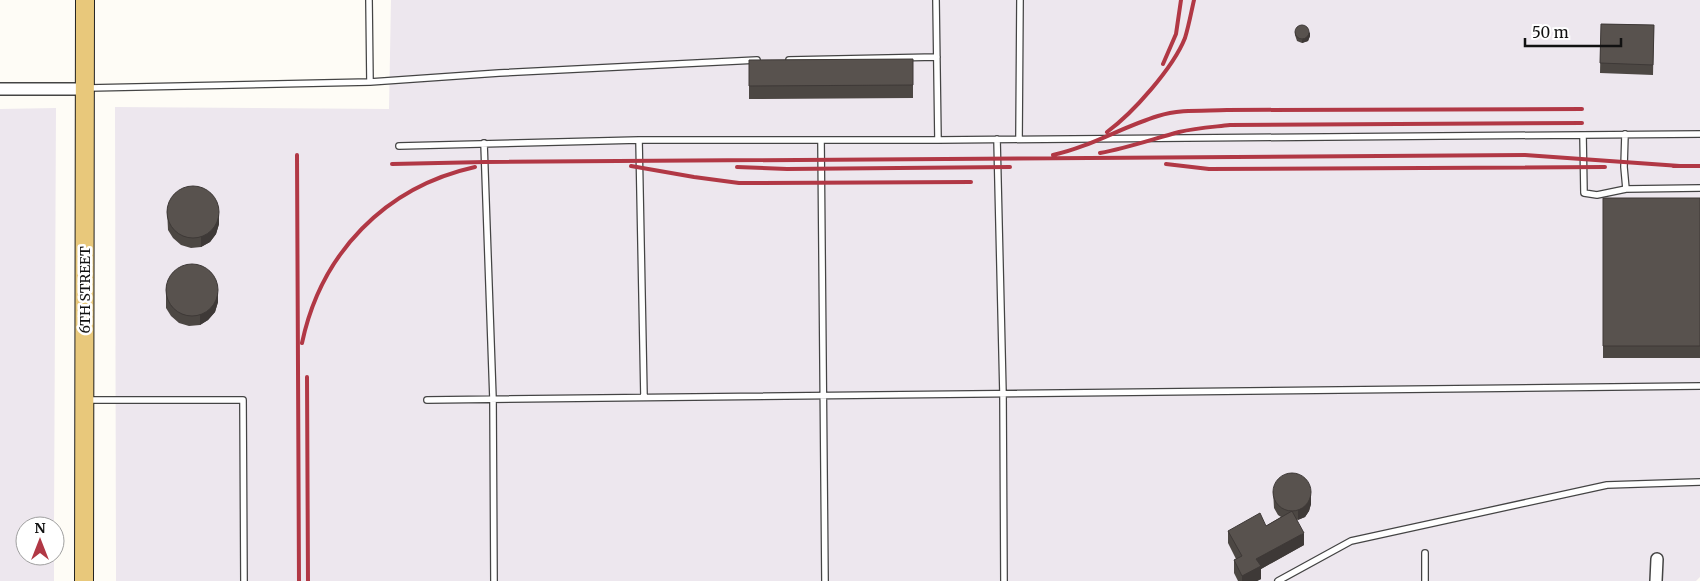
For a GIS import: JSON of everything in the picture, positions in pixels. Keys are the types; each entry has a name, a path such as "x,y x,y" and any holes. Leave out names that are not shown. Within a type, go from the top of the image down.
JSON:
{"main road":[{"name":"6TH STREET","path":"84,581 85,0"}],"street":[{"path":"0,89 86,88"},
{"path":"1656,581 1657,559"}],"lane":[{"path":"369,0 370,82"},
{"path":"936,0 938,140"},
{"path":"1019,139 1020,0"},
{"path":"780,60 937,57"},
{"path":"86,88 370,82 499,73 760,60"},
{"path":"1624,134 1626,189"},
{"path":"399,146 639,140 938,140 1700,134"},
{"path":"1583,135 1584,193 1597,194 1626,189 1700,188"},
{"path":"997,139 1003,394 1004,581"},
{"path":"639,140 644,397"},
{"path":"821,140 826,581"},
{"path":"484,143 493,399 494,581"},
{"path":"427,400 1700,386"},
{"path":"85,400 243,400 244,581"},
{"path":"1278,581 1351,541 1607,484 1700,482"},
{"path":"1425,553 1425,581"}],"shaded area":[{"path":"391,0 1700,0 1700,577 1696,581 116,581 115,107 389,109"},
{"path":"56,108 54,516 15,516 15,566 54,566 54,581 0,581 0,109"}],"building":[{"path":"1601,24 1654,25 1653,65 1600,63"},
{"path":"1299,25 1305,25 1309,32 1305,39 1299,39 1295,35 1295,29"},
{"path":"913,59 913,85 749,86 749,60"},
{"path":"193,186 207,190 215,198 219,212 215,226 207,234 193,238 179,234 171,226 167,212 171,198 179,190"},
{"path":"1603,198 1700,198 1700,346 1603,346"},
{"path":"192,264 202,266 210,272 216,280 218,290 216,300 210,308 202,314 192,316 182,314 174,308 168,300 166,290 168,280 174,272 182,266"},
{"path":"1292,473 1305,479 1311,492 1305,505 1292,511 1279,505 1273,492 1279,479"},
{"path":"1292,511 1304,533 1256,559 1261,566 1242,576 1234,560 1242,556 1228,531 1260,513 1266,526"}],"railway":[{"path":"1163,64 1176,34 1181,0"},
{"path":"1107,132 1140,102 1171,63 1185,38 1194,0"},
{"path":"1053,155 1080,147 1158,116 1183,111 1582,109"},
{"path":"1100,153 1179,132 1230,125 1582,123"},
{"path":"297,155 299,581"},
{"path":"392,164 1525,155 1680,166"},
{"path":"1166,164 1209,169 1605,167"},
{"path":"631,166 739,183 971,182"},
{"path":"1673,166 1700,166"},
{"path":"302,343 311,310 324,280 341,253 362,229 386,208 413,190 443,177 475,167"},
{"path":"737,167 787,169 1010,167"},
{"path":"307,377 308,581"}]}
